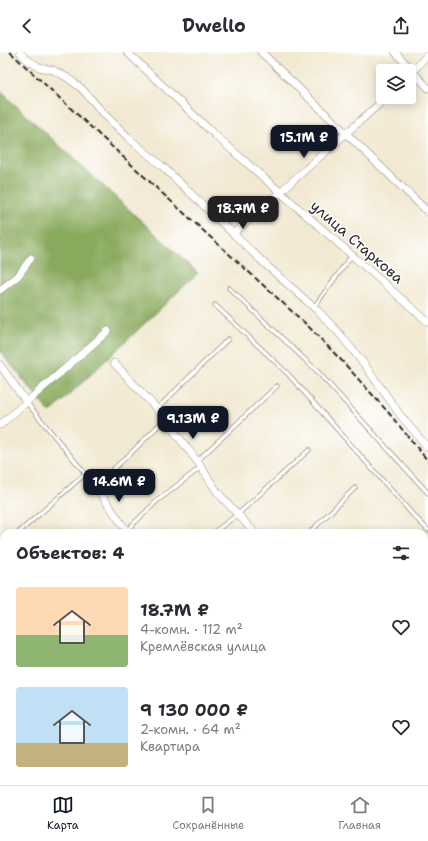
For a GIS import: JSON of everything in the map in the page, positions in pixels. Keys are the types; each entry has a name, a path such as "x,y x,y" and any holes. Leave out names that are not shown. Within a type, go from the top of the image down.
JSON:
{"street":[{"path":"20,52 25,58 39,67 53,70 68,78 82,89 105,115 132,141 162,166 265,264 314,307 339,333 364,364 401,416 428,448"},
{"name":"улица Старкова","path":"127,52 215,135 428,322"},
{"path":"261,52 428,212"},
{"path":"395,52 404,64"},
{"path":"416,68 428,54"},
{"path":"416,78 428,88"},
{"path":"233,234 379,104"},
{"path":"0,290 18,276 31,258"},
{"path":"0,425 108,331"},
{"path":"114,363 165,419 199,464 218,493 251,529"},
{"path":"0,365 27,403"},
{"path":"95,485 126,529"}],"lane":[{"path":"314,307 352,255"},
{"path":"229,288 316,370 428,493"},
{"path":"215,305 288,374 427,529"},
{"path":"156,409 228,339"},
{"path":"131,529 157,501 199,464 277,386"},
{"path":"27,403 95,485 165,419"},
{"path":"218,529 237,515 309,450"},
{"path":"23,529 85,474"},
{"path":"313,529 356,488"}],"green space":[{"path":"0,91 198,273 50,413 0,351"}],"railway":[{"path":"10,52 307,325 388,412 428,461"}]}
